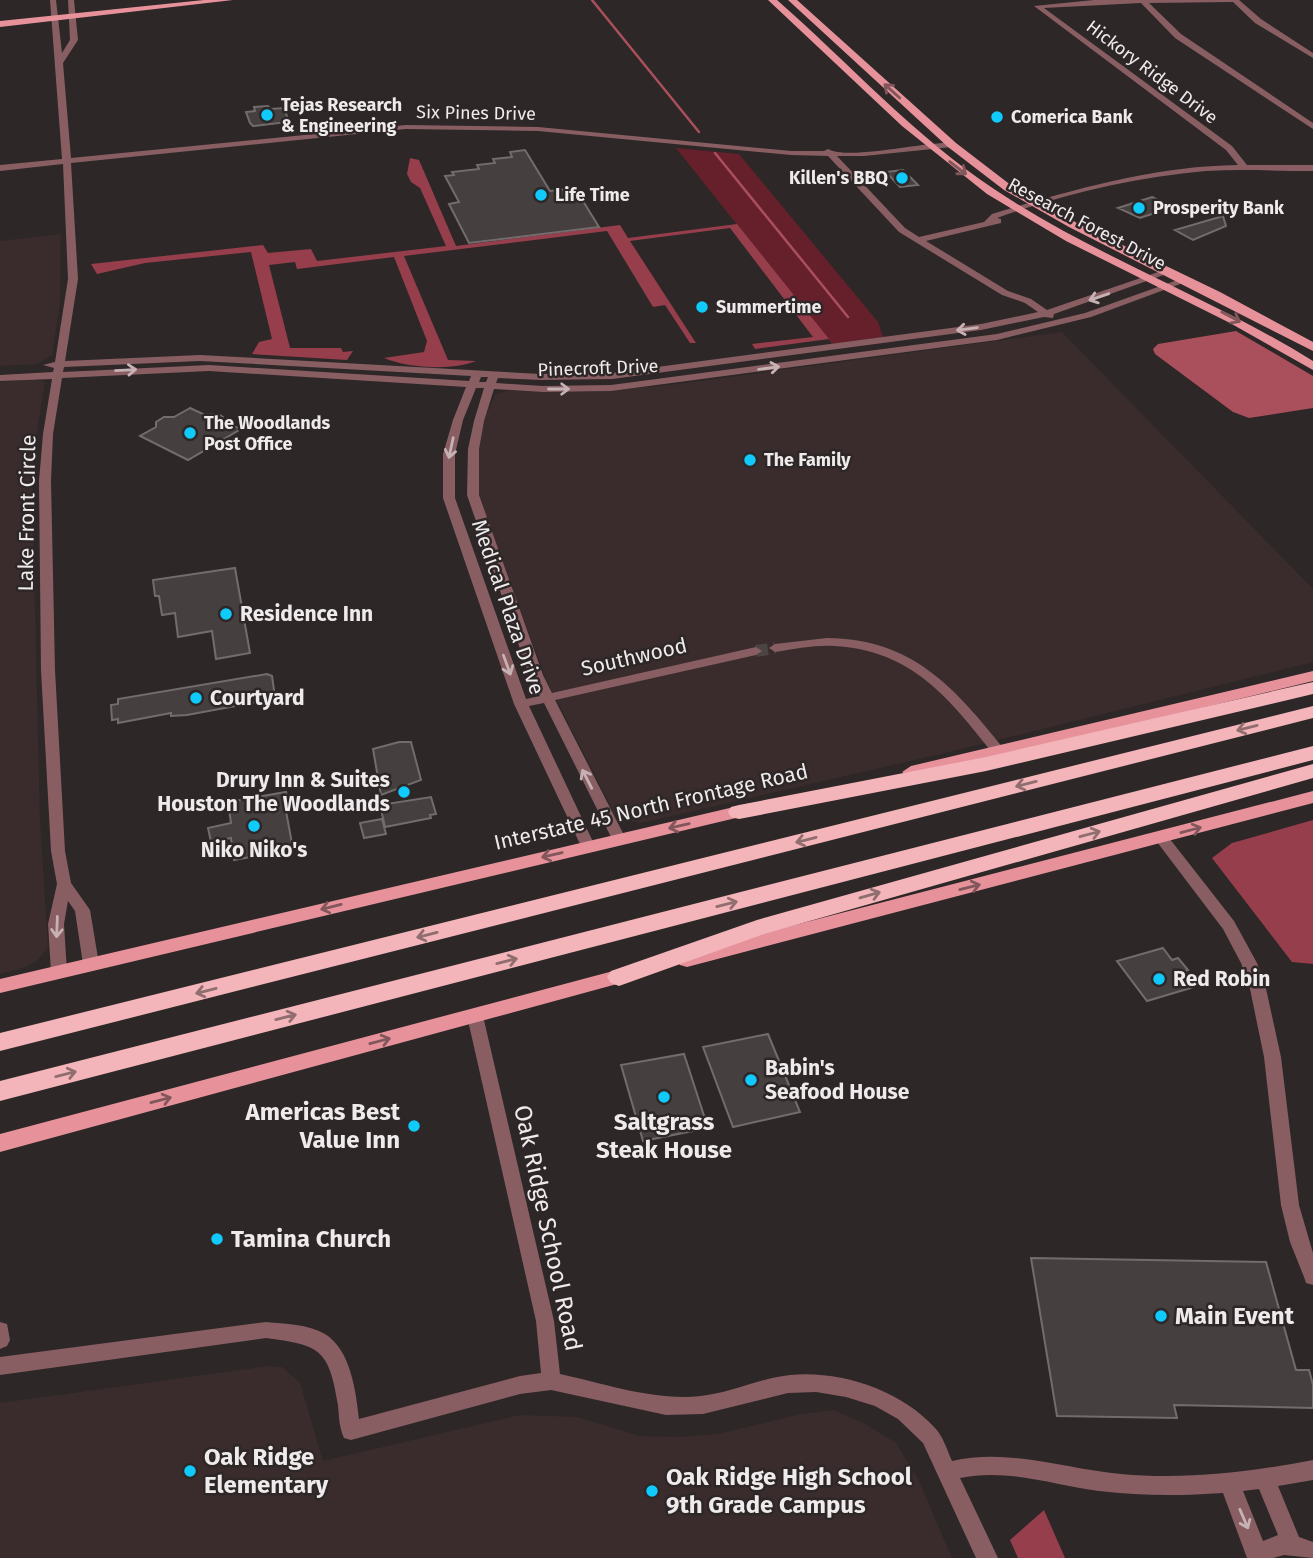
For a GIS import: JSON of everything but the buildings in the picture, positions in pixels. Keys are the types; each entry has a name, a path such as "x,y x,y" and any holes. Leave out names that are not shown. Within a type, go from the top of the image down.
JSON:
{"highway":[{"path":"738,812 986,764 1313,688"},
{"path":"0,1042 1313,712"},
{"path":"0,1091 1313,753"},
{"path":"619,976 769,924 1313,771"}],"main road":[{"path":"0,24 181,2 229,0"},
{"name":"Research Forest Drive","path":"772,0 928,144 1022,212 1263,335 1313,366"},
{"name":"Research Forest Drive","path":"792,0 948,141 1039,207 1313,347"},
{"path":"786,13 807,15"},
{"path":"0,18 54,16"},
{"path":"849,71 875,76"},
{"name":"Interstate 45 North Frontage Road","path":"0,986 1313,676"},
{"path":"0,1143 619,976 1313,797"}],"street":[{"name":"Lake Front Circle","path":"53,0 60,62 73,279 46,457 45,529 53,772 58,851 64,884 56,924 59,972"},
{"name":"Lake Front Circle","path":"60,62 74,40 71,0"},
{"path":"1142,0 1235,0 1258,21 1313,56"},
{"path":"1142,0 1178,36 1313,127"},
{"name":"Hickory Ridge Drive","path":"1142,0 1037,6 1229,148 1244,167"},
{"name":"Six Pines Drive","path":"0,160 66,157 392,128 467,126 540,126 828,150 948,141"},
{"path":"828,150 890,219 917,240 1005,293 1047,326"},
{"name":"Six Pines Drive","path":"0,168 66,157"},
{"path":"917,240 1151,175 1244,167 1313,168"},
{"name":"Pinecroft Drive","path":"0,369 209,368 493,379 649,372 981,327 1047,313 1167,272"},
{"name":"Pinecroft Drive","path":"493,379 563,389 648,384 997,337 1060,323 1186,280"},
{"path":"1005,293 1028,301 1060,323"},
{"name":"Pinecroft Drive","path":"0,378 59,369"},
{"name":"Medical Plaza Drive","path":"475,378 458,420 450,454 449,498 521,704 587,846"},
{"name":"Medical Plaza Drive","path":"493,379 477,421 472,453 473,495 547,699 619,839"},
{"path":"775,648 833,642 867,646 903,657 934,677 956,698 999,752"},
{"name":"Southwood","path":"521,704 756,651"},
{"path":"1161,838 1233,931 1258,986 1267,1025 1286,1195 1313,1277"},
{"name":"Lake Front Circle","path":"64,884 82,910 91,964"},
{"name":"Oak Ridge School Road","path":"475,1016 545,1321 551,1381 666,1406 703,1405 788,1384 816,1383 846,1388 880,1399 905,1413 930,1436 988,1558"},
{"path":"0,1330 0,1340"},
{"path":"0,1366 266,1331 286,1332 320,1341 335,1362 342,1379 351,1431 520,1385 551,1381"},
{"path":"948,1471 971,1464 1018,1465 1096,1480 1172,1487 1229,1483 1313,1470"},
{"path":"1265,1478 1306,1548"},
{"path":"1229,1483 1259,1557 1268,1548 1306,1548"}],"shaded area":[{"path":"676,148 739,154 878,322 883,337 832,344"},
{"path":"410,158 419,160 456,246 620,225 628,238 737,224 829,339 755,349 752,344 813,337 730,228 630,241 696,343 690,343 665,305 653,307 607,231 404,256 448,360 476,361 442,367 405,364 384,358 424,352 427,341 394,257 297,269 295,262 269,265 290,348 341,348 343,352 353,351 347,360 252,354 259,342 272,339 251,252 145,263 97,274 91,264 263,245 268,253 311,249 317,261 446,246 420,188 411,182 407,174"},
{"path":"61,234 60,303 52,355 37,364 0,366 0,241"},
{"path":"1236,331 1313,376 1313,408 1249,418 1233,412 1155,354 1153,349 1158,344"},
{"path":"1062,332 1313,589 1313,662 945,753 641,823 627,821 615,815 546,679 479,501 476,465 481,426 495,395 510,390 591,392 670,385"},
{"path":"35,379 45,382 32,460 40,822 48,947 38,960 26,967 0,974 0,382"},
{"path":"1313,820 1313,964 1292,962 1212,858 1232,843"},
{"path":"268,1366 282,1367 300,1383 323,1461 520,1415 577,1417 640,1436 678,1437 718,1434 801,1414 834,1410 867,1425 896,1443 918,1479 952,1558 0,1558 0,1403"},
{"path":"1044,1510 1065,1558 1018,1558 1010,1540"}],"waterway":[{"path":"592,0 699,132"},
{"path":"715,153 848,317"}],"tunnel":[{"path":"756,651 775,648"}],"place":[{"name":"Tejas Research & Engineering","path":"267,115"},
{"name":"Comerica Bank","path":"997,117"},
{"name":"Killen's BBQ","path":"902,178"},
{"name":"Life Time","path":"541,195"},
{"name":"Prosperity Bank","path":"1139,208"},
{"name":"Summertime","path":"702,307"},
{"name":"The Woodlands Post Office","path":"190,433"},
{"name":"The Family","path":"750,460"},
{"name":"Residence Inn","path":"226,614"},
{"name":"Courtyard","path":"196,698"},
{"name":"Drury Inn & Suites Houston The Woodlands","path":"404,792"},
{"name":"Niko Niko's","path":"254,826"},
{"name":"Red Robin","path":"1159,979"},
{"name":"Babin's Seafood House","path":"751,1080"},
{"name":"Saltgrass Steak House","path":"664,1097"},
{"name":"Americas Best Value Inn","path":"414,1126"},
{"name":"Tamina Church","path":"217,1239"},
{"name":"Main Event","path":"1161,1316"},
{"name":"Oak Ridge Elementary","path":"190,1471"},
{"name":"Oak Ridge High School 9th Grade Campus","path":"652,1491"}]}
